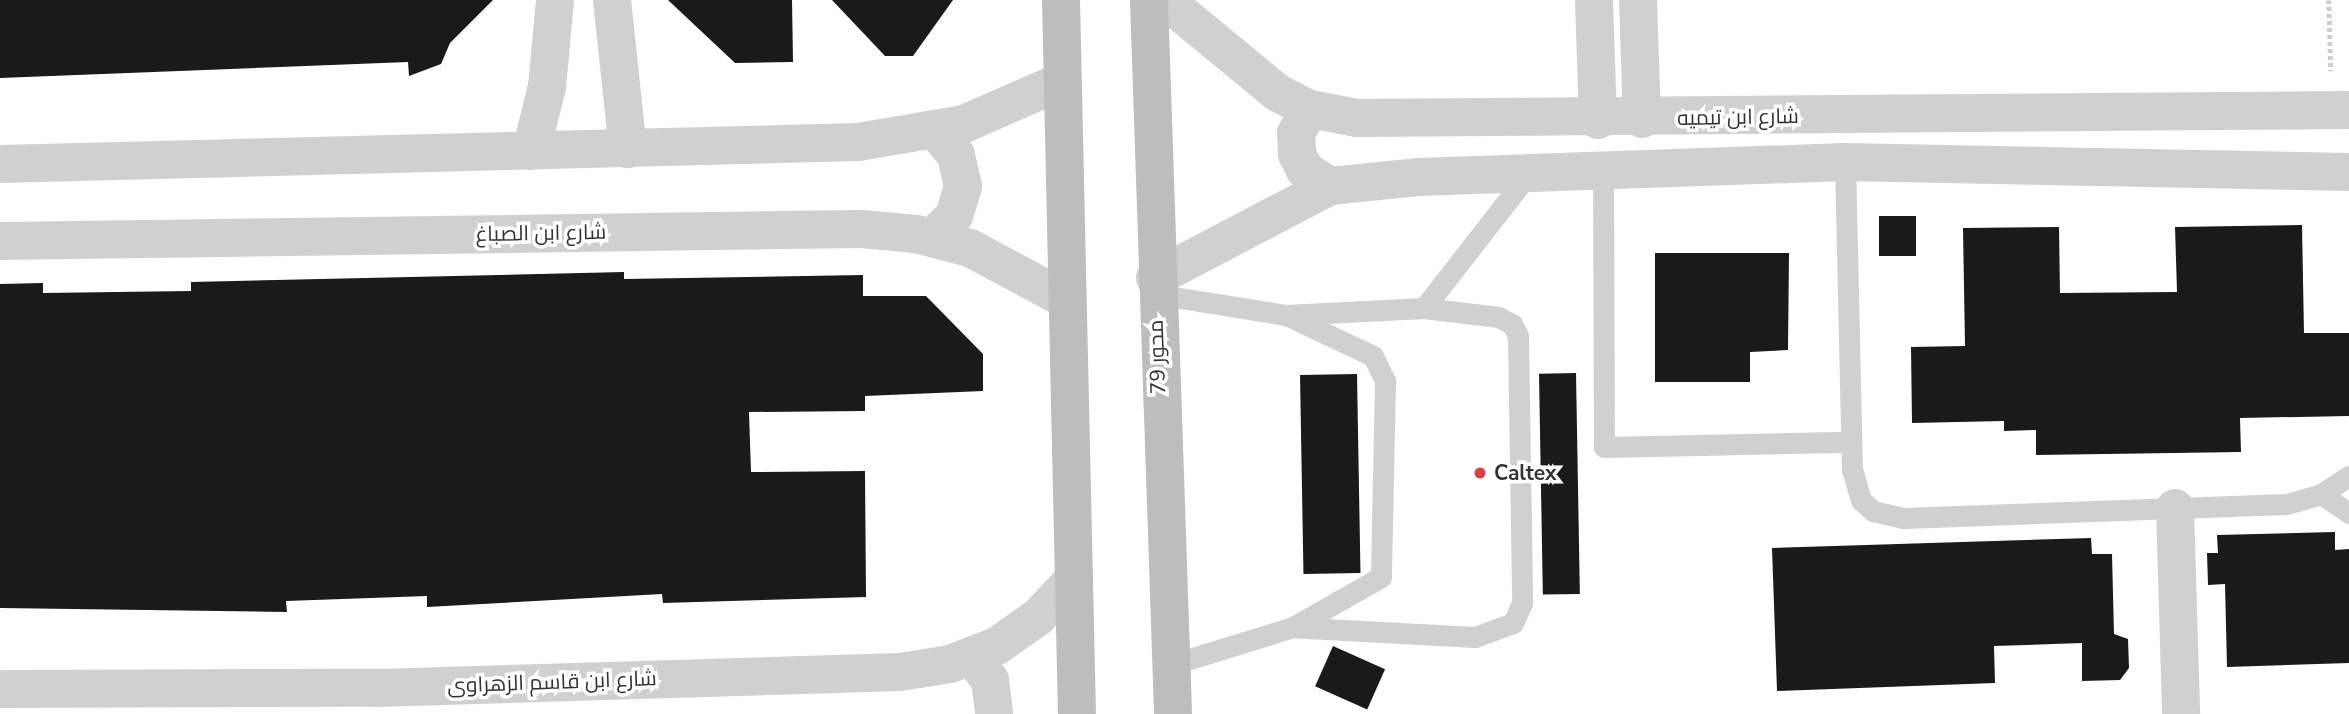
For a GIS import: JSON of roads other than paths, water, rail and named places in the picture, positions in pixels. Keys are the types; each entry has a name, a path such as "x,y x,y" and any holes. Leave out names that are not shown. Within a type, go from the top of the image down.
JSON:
{"main road":[{"path":"1060,0 1077,714"},
{"name":"محور 79","path":"1149,0 1155,286 1170,665 1176,713"}],"street":[{"path":"531,151 547,87 555,0"},
{"path":"612,0 628,149"},
{"name":"شارع ابن تيميه","path":"1166,0 1249,72 1310,110 1407,122 2340,110"},
{"path":"1594,0 1598,120"},
{"path":"1639,0 1642,119"},
{"path":"0,164 858,142 936,131 1015,106 1062,81"},
{"path":"1310,110 1296,133 1297,154 1311,175 1330,187"},
{"path":"932,239 954,216 962,186 956,155 936,131"},
{"path":"1155,286 1330,187 1603,167 1845,162 2349,172"},
{"name":"شارع ابن الصباغ","path":"0,241 862,229 932,239 1020,270 1067,300"},
{"path":"2175,508 2181,714"},
{"name":"شارع ابن قاسم الزهراوى","path":"0,689 378,701 900,671 971,656 1038,617 1074,579"},
{"path":"971,656 990,680 994,714"}],"lane":[{"path":"1845,162 1854,485 1861,500 1888,517 2287,504 2321,494 2349,475"},
{"path":"1603,167 1604,447 1851,442"},
{"path":"1424,308 1530,172"},
{"path":"1155,286 1286,315 1373,356 1385,381 1381,577 1293,627 1170,665"},
{"path":"1286,315 1424,308 1498,317 1512,324 1518,336 1522,603 1513,623 1475,637 1293,627"},
{"path":"2321,494 2349,513"}],"place":[{"name":"Caltex","path":"1480,473"}]}
